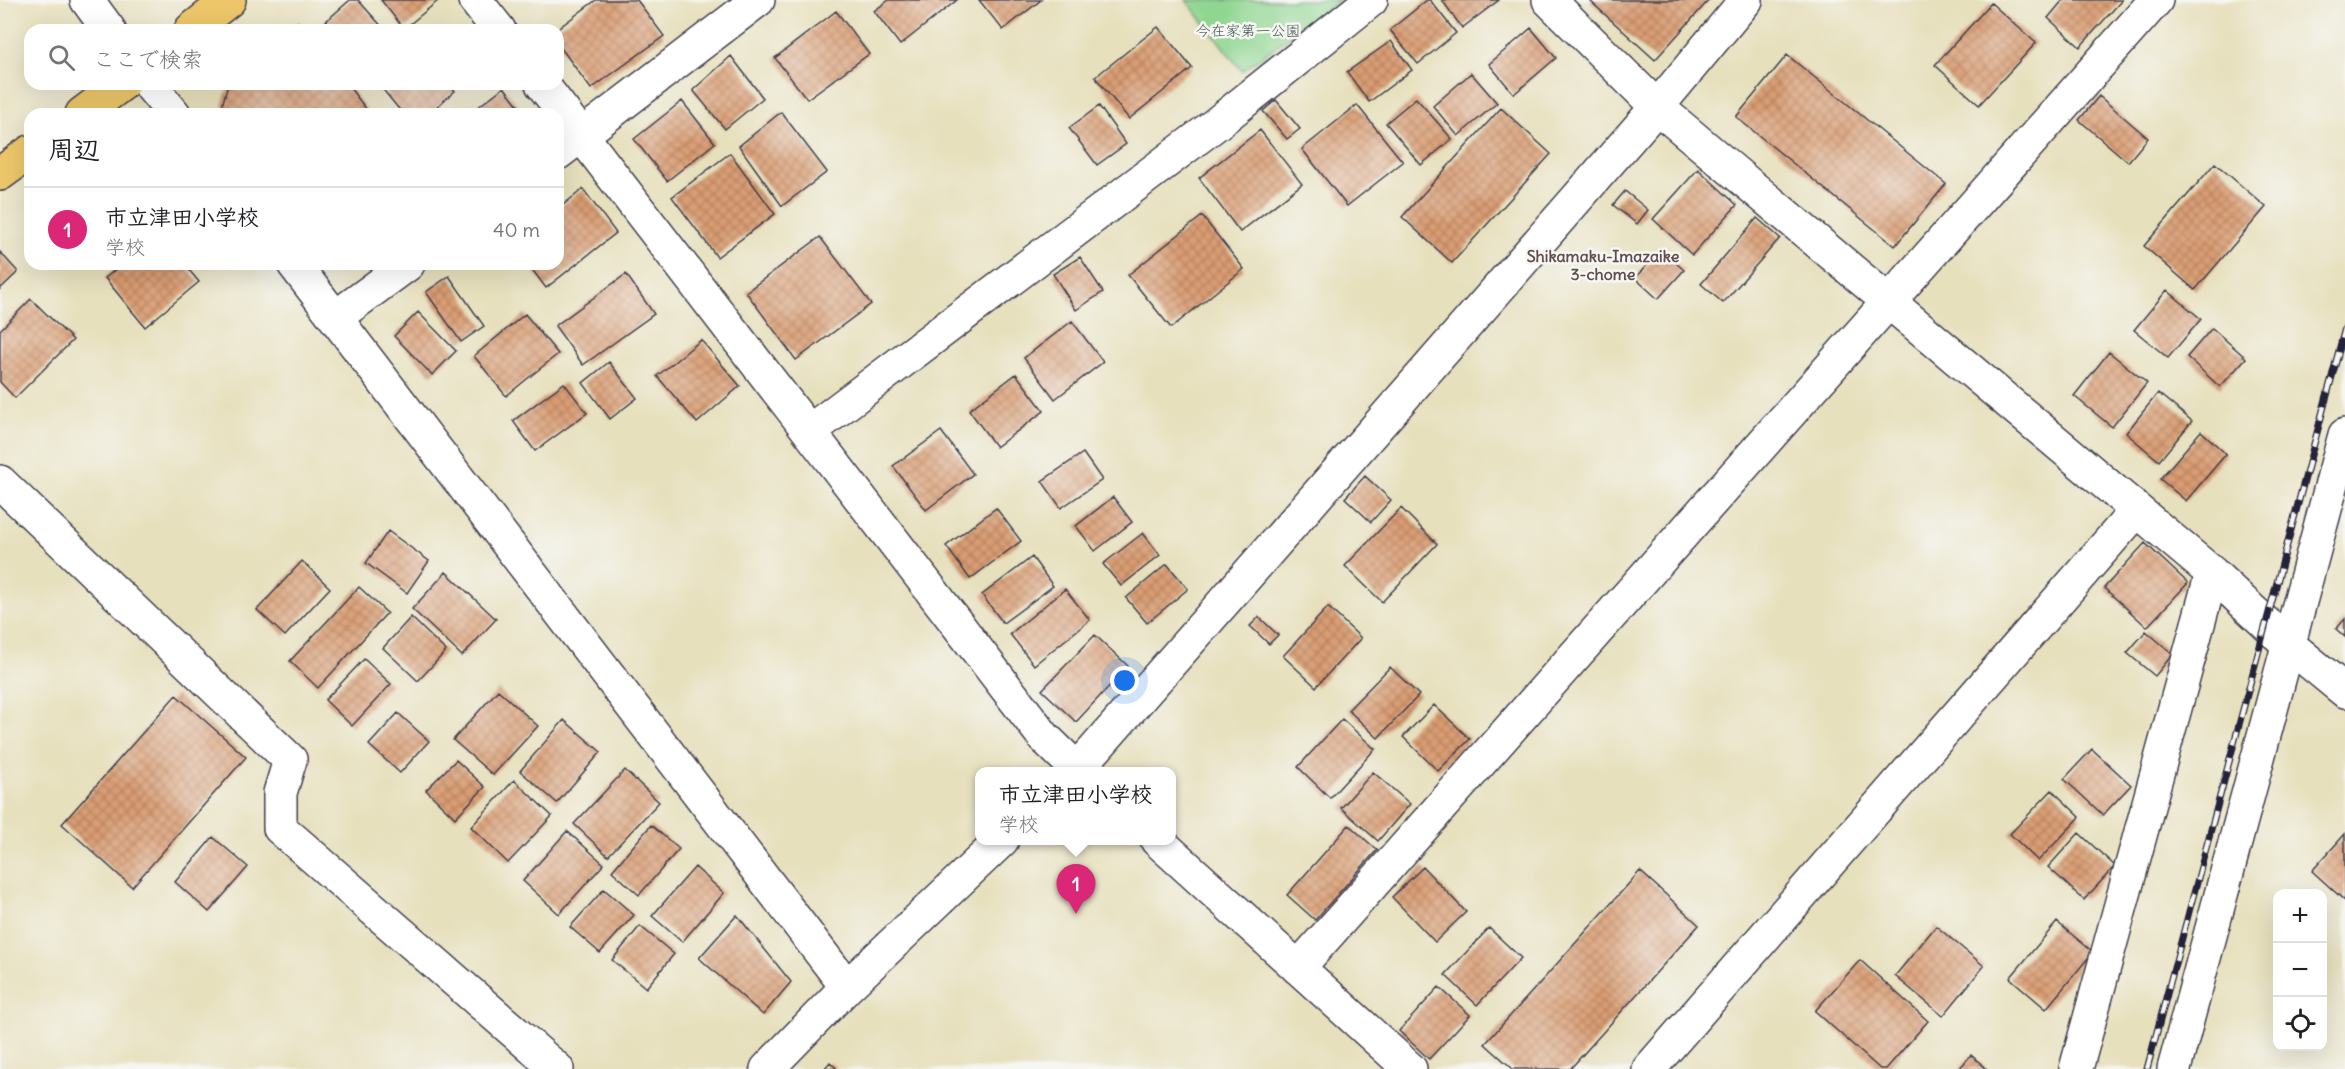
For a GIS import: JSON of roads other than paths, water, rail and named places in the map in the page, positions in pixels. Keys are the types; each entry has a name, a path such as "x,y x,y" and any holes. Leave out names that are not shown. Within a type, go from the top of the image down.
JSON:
{"main road":[{"path":"199,24 229,0"},
{"path":"90,108 114,90"},
{"path":"0,174 24,156"}],"street":[{"path":"87,0 105,24"},
{"path":"475,0 494,24"},
{"path":"758,0 570,144 810,431 1044,737 1074,767"},
{"path":"810,431 1216,124 1371,0"},
{"path":"1549,0 1657,106 2212,573 2289,645 2345,691"},
{"path":"1081,767 1657,106 1746,0"},
{"path":"1298,968 2156,0"},
{"path":"155,90 169,108"},
{"path":"545,90 553,108"},
{"path":"299,270 847,987"},
{"path":"336,317 400,270"},
{"path":"2174,1069 2345,435"},
{"path":"0,482 290,760 280,794 280,828 557,1069"},
{"path":"1649,1069 2137,510"},
{"path":"2076,1069 2212,573"},
{"path":"767,1069 847,987 997,845"},
{"path":"1163,845 1410,1069"}],"railway":[{"path":"2147,1069 2345,328"}],"place":[{"name":"市立津田小学校","path":"1076,914"}],"district":[{"name":"Shikamaku-Imazaike 3-chome","path":"1603,265"}],"park label":[{"name":"今在家第一公園","path":"1248,30"}]}
